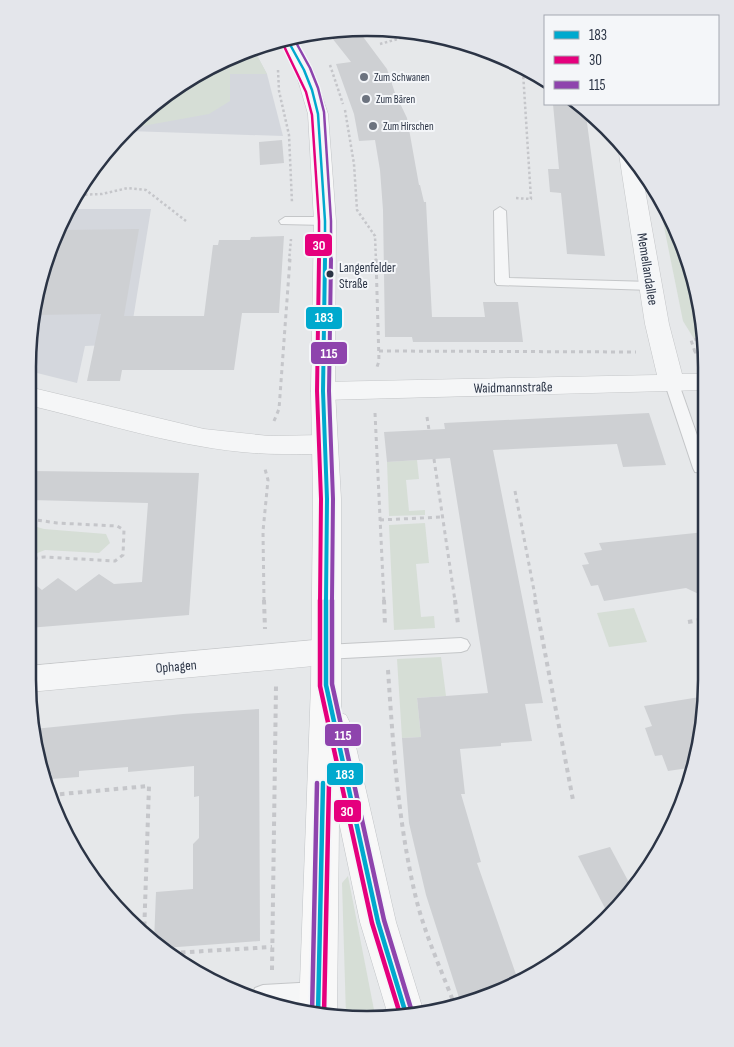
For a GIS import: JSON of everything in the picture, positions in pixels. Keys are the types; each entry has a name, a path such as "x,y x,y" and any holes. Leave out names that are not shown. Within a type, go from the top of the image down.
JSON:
{"main road":[{"path":"291,46 304,70 318,114 325,221 323,391 327,499 317,1004"},
{"path":"325,668 378,922 404,1009"}],"street":[{"name":"Memellandallee","path":"632,170 662,352 672,384"},
{"name":"Waidmannstraße","path":"323,391 698,382"},
{"path":"36,399 204,438 269,445 324,444"},
{"name":"Ophagen","path":"36,679 325,668"}],"lane":[{"path":"500,211 502,282 652,286"},
{"path":"289,221 325,221"},
{"path":"672,384 698,459"},
{"path":"325,668 387,650 461,645"},
{"path":"269,995 317,1004"}],"path":[{"path":"380,44 401,38"},
{"path":"500,211 509,198 531,199 523,76"},
{"path":"277,78 289,135 289,221 279,409"},
{"path":"86,194 102,194 128,188 146,190 186,221"},
{"path":"374,236 379,361 376,371"},
{"path":"695,352 691,340 696,339"},
{"path":"378,351 644,352"},
{"path":"426,417 429,430"},
{"path":"375,420 387,650 397,782 404,842 416,896 453,999"},
{"path":"434,459 461,645"},
{"path":"265,630 263,531 268,480"},
{"path":"515,491 572,800"},
{"path":"380,520 442,517"},
{"path":"36,520 56,523 117,526 124,530 123,555 115,561 36,558"},
{"path":"688,622 698,620"},
{"path":"267,995 272,947 276,686"},
{"path":"57,794 149,786 144,925"},
{"path":"180,953 272,947"}],"shaded area":[{"path":"257,55 267,74 283,136 135,131 183,92 221,70"},
{"path":"257,55 267,74 230,74 230,101 209,114 140,126 183,92 221,70"},
{"path":"77,209 151,209 129,344 85,346 77,383 36,373 39,324 43,302 61,240"},
{"path":"662,218 673,240 686,281 695,324 697,344 683,321"},
{"path":"417,460 419,479 406,480 409,511 425,510 425,515 389,516 387,462"},
{"path":"425,523 429,563 416,564 421,617 434,616 435,628 394,630 389,525"},
{"path":"36,527 106,534 110,543 99,553 45,550 36,554"},
{"path":"634,608 647,642 609,647 597,613"},
{"path":"441,657 446,696 417,698 421,737 402,738 397,659"},
{"path":"348,876 374,1011 346,1010 342,883"}],"building":[{"path":"363,36 387,69 395,93 407,118 419,185 424,202 426,202 432,317 485,317 483,302 518,302 523,342 413,342 412,337 385,337 383,210 380,170 375,140 359,141 354,114 336,64 351,62 332,38"},
{"path":"553,105 568,105 587,119 605,256 567,254 561,193 550,192 548,169 559,169"},
{"path":"282,140 284,163 260,165 259,142"},
{"path":"139,229 124,316 204,316 213,245 218,245 219,240 250,240 251,237 284,236 279,313 242,313 234,370 122,370 120,381 87,381 101,314 41,315 48,281 66,230"},
{"path":"649,413 666,465 623,467 617,444 493,450 543,703 525,704 532,741 501,743 501,746 460,749 465,794 461,794 481,862 477,863 516,975 494,986 459,997 426,895 409,823 402,738 421,737 417,698 488,693 450,458 387,462 384,432 445,429 444,423"},
{"path":"36,471 199,473 189,615 36,627 36,585 42,590 58,578 76,591 99,574 114,584 142,582 148,503 36,500"},
{"path":"698,533 698,594 686,588 604,601 598,585 591,586 582,565 589,564 584,553 602,550 599,543"},
{"path":"697,697 695,723 685,768 668,771 662,755 655,756 645,728 652,726 644,706"},
{"path":"259,709 260,941 173,947 154,933 156,892 193,889 193,844 199,838 199,796 194,797 194,766 128,772 128,767 79,771 79,777 52,779 40,728 183,714"},
{"path":"610,847 629,882 605,909 578,856"}],"transit line":[{"name":"115","path":"297,44 318,88 324,112 331,221 329,391 333,499 332,684 384,920 411,1008"},
{"name":"183","path":"291,46 304,70 312,90 318,114 325,221 323,391 327,499 326,685 378,922 404,1009"},
{"name":"30","path":"285,47 306,92 312,115 319,221 317,391 321,499 320,686 372,923 398,1009"},
{"name":"115","path":"312,1006 317,783"},
{"name":"183","path":"318,1007 323,783"},
{"name":"30","path":"324,1008 329,783"}],"place":[{"name":"Zum Schwanen","path":"364,77"},
{"name":"Zum Bären","path":"366,99"},
{"name":"Zum Hirschen","path":"373,126"},
{"name":"Langenfelder Straße","path":"330,274"}]}
